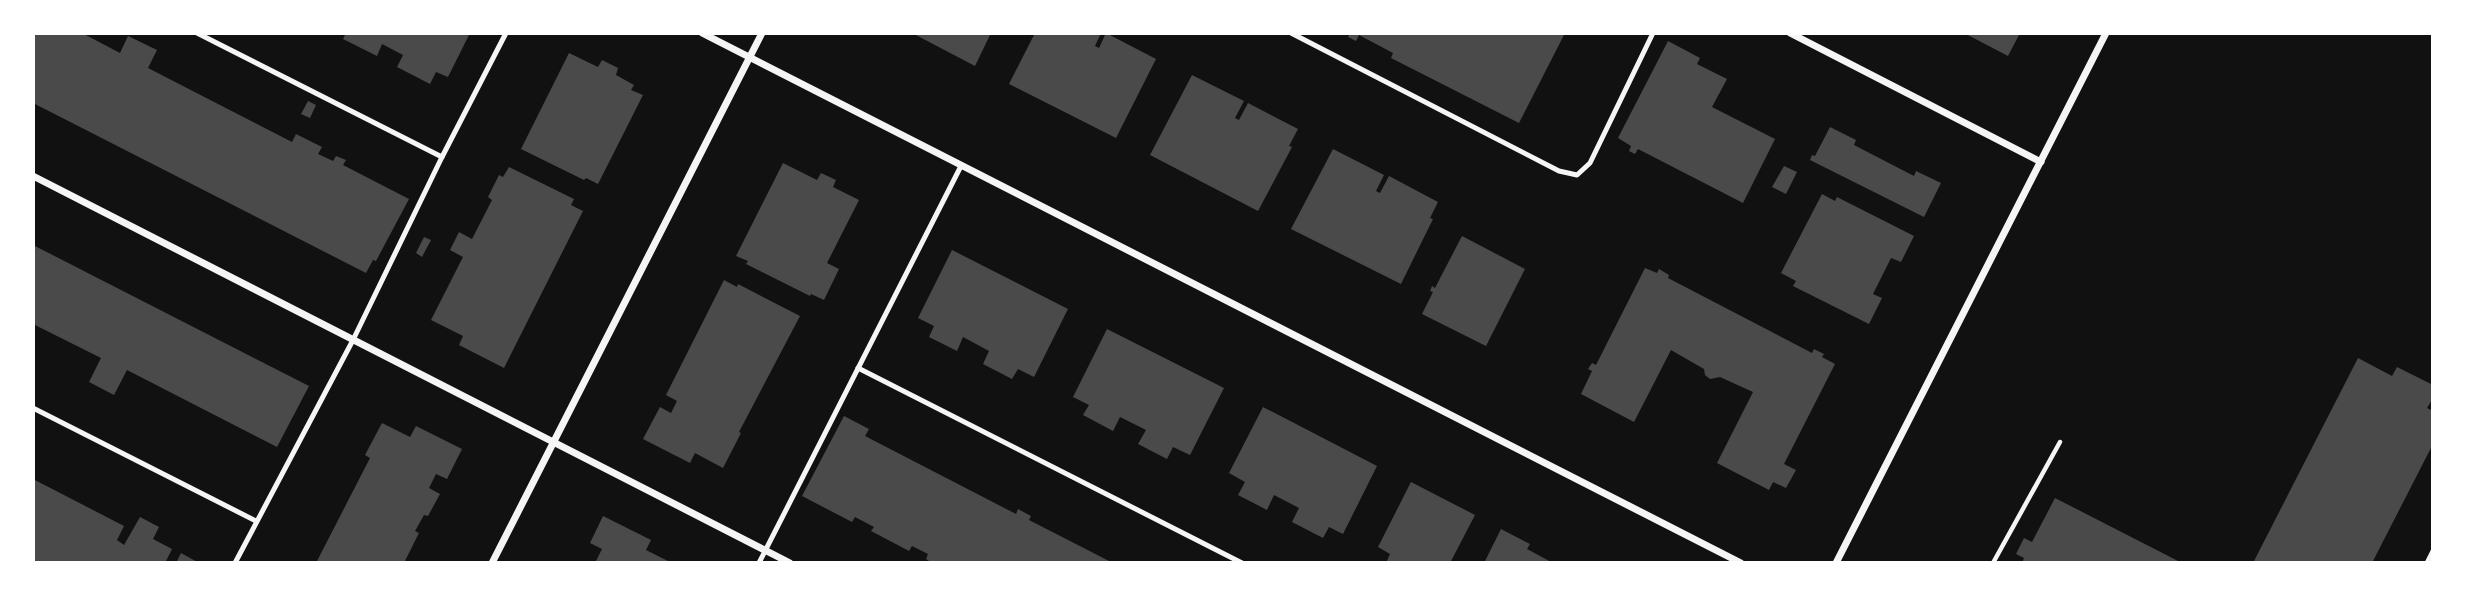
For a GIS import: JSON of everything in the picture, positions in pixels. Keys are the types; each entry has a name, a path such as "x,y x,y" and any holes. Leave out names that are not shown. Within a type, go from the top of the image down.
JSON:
{"street":[{"path":"702,33 1741,563"},
{"path":"492,563 762,33"},
{"path":"1790,33 2041,162"},
{"path":"1836,563 2106,33"},
{"path":"33,176 789,563"}],"lane":[{"path":"197,33 442,157"},
{"path":"234,563 354,340 442,157 506,33"},
{"path":"1291,33 1559,171 1577,174 1590,163 1653,33"},
{"path":"759,563 961,166"},
{"path":"858,368 1242,563"},
{"path":"33,408 256,521"},
{"path":"2427,563 2433,551"}],"path":[{"path":"1993,563 2060,442"}],"building":[{"path":"33,33 82,33 120,53 128,36 157,50 148,68 292,142 296,134 322,147 318,154 333,161 336,156 346,160 343,165 409,199 376,261 373,260 366,273 33,103"},
{"path":"346,33 470,33 448,77 436,72 430,84 397,67 403,55 382,44 377,56 343,39"},
{"path":"912,33 991,33 975,66"},
{"path":"1035,33 1101,33 1095,46 1099,48 1106,33 1156,59 1116,138 1009,84"},
{"path":"1350,33 1565,33 1519,123 1391,58 1393,53 1359,35 1356,41 1348,37"},
{"path":"1964,33 2020,33 2008,56"},
{"path":"1668,41 1700,58 1697,64 1727,79 1712,107 1775,139 1743,203 1638,149 1635,154 1629,151 1631,146 1618,138"},
{"path":"569,53 598,67 602,60 618,68 616,75 634,85 631,90 643,95 598,184 586,178 584,180 521,149"},
{"path":"1192,75 1244,101 1235,118 1239,120 1248,103 1298,129 1289,146 1292,147 1258,211 1150,155"},
{"path":"308,101 316,105 310,118 301,114"},
{"path":"1830,127 1856,140 1854,145 1914,176 1916,171 1941,183 1924,217 1810,160 1812,155 1815,156"},
{"path":"1333,149 1384,175 1376,191 1380,193 1389,176 1438,202 1430,218 1433,219 1401,284 1291,229"},
{"path":"783,163 817,180 821,173 836,180 833,187 859,200 827,263 839,269 824,300 811,294 810,296 746,264 748,261 736,256"},
{"path":"1784,166 1797,172 1786,194 1772,187"},
{"path":"509,167 574,199 571,205 583,211 504,368 459,345 463,336 431,320 463,257 450,250 459,232 472,239 492,200 488,197 499,175 503,177"},
{"path":"1822,194 1835,201 1837,197 1914,236 1901,262 1891,258 1873,294 1882,298 1869,324 1793,286 1796,281 1781,273"},
{"path":"1462,236 1525,269 1486,346 1422,314 1433,292 1430,291 1432,286 1435,288"},
{"path":"424,237 431,240 422,257 416,253"},
{"path":"33,245 309,386 277,447 127,370 114,395 89,382 101,358 33,324"},
{"path":"952,250 1068,309 1034,377 1018,369 1012,379 983,364 989,351 963,337 957,351 929,337 934,326 918,318"},
{"path":"1645,268 1657,273 1659,269 1669,275 1668,278 1812,353 1814,349 1824,354 1822,357 1835,364 1784,464 1796,470 1786,488 1773,482 1769,490 1717,463 1753,392 1720,377 1710,379 1705,375 1704,369 1671,350 1634,422 1581,394 1592,371 1588,369 1592,363 1596,365"},
{"path":"724,280 737,287 738,284 800,316 723,468 695,453 690,463 643,439 660,407 671,413 677,401 666,395"},
{"path":"1107,329 1224,388 1190,455 1173,447 1167,459 1138,444 1146,430 1120,417 1113,431 1083,415 1089,405 1073,397"},
{"path":"2358,358 2392,376 2397,367 2433,385 2433,398 2427,408 2433,411 2433,444 2372,563 2253,563"},
{"path":"1263,407 1377,466 1343,534 1329,527 1323,538 1292,522 1299,508 1274,495 1267,510 1238,495 1245,482 1229,473"},
{"path":"844,416 869,429 865,436 1016,514 1018,509 1031,516 1029,520 1113,563 932,563 926,559 928,554 912,546 909,551 871,531 874,527 855,517 852,522 802,496"},
{"path":"382,423 410,437 416,426 462,449 447,479 436,474 429,488 440,494 428,516 424,515 415,531 419,533 404,563 316,563 370,458 365,455"},
{"path":"33,479 124,526 117,540 124,545 140,517 159,527 153,539 172,549 165,563 33,563"},
{"path":"1411,482 1475,515 1450,563 1386,563 1390,554 1378,547"},
{"path":"2055,498 2182,563 2022,563 2024,558 2016,554 2024,538 2032,542"},
{"path":"603,516 651,540 646,550 672,563 595,563 602,549 590,543"},
{"path":"1501,529 1530,544 1527,549 1553,563 1484,563"},
{"path":"181,553 199,563 176,563"}]}
